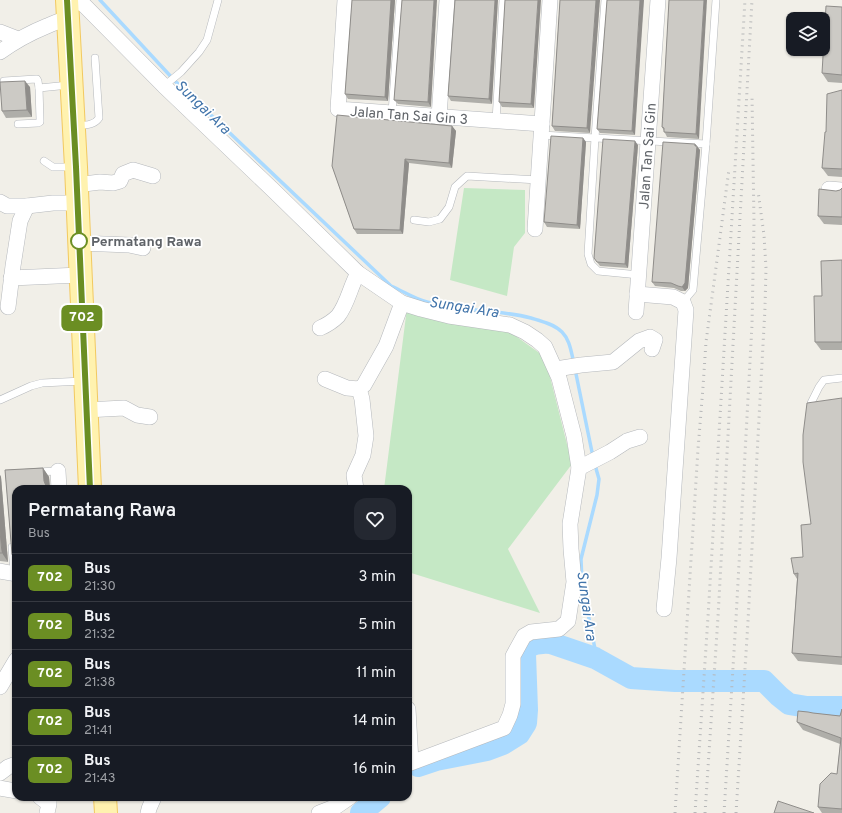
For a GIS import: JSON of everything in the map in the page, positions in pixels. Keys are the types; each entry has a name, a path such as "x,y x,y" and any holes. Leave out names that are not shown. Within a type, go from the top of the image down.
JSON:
{"main road":[{"path":"68,6 90,485"},
{"path":"105,801 106,813"}],"street":[{"name":"Jalan Tan Sai Gin 3","path":"345,0 338,109 496,121 542,130"},
{"path":"439,117 447,0"},
{"path":"535,229 550,0"},
{"name":"Jalan Tan Sai Gin","path":"636,312 658,0"},
{"path":"0,52 18,39 56,22 68,6 83,4 358,273 402,303 449,316 510,325 525,332 545,347 558,369 582,466 570,524 574,582 568,621 559,629 531,632 524,636 513,656 513,704 504,728 412,762"},
{"path":"0,32 18,39"},
{"path":"0,202 7,206 27,206 53,203 76,185 100,182 113,184 120,181 123,174 133,170 153,176"},
{"path":"8,307 8,271 20,221 27,206"},
{"path":"79,243 129,245 143,248"},
{"path":"8,271 80,275"},
{"path":"320,328 330,323 338,316 344,306 358,273"},
{"path":"637,294 673,298 683,302 686,310 670,550 664,609"},
{"path":"325,379 347,388 359,389 364,385 386,346 402,303"},
{"path":"558,369 613,362 639,341 650,337 655,340 652,349"},
{"path":"355,485 354,475 363,455 366,436 362,399 359,389"},
{"path":"86,410 124,408 137,415 150,417"},
{"path":"582,466 603,456 627,441 640,437"},
{"path":"58,471 59,485"},
{"path":"0,687 12,667"},
{"path":"0,772 12,766"},
{"path":"0,788 12,790"},
{"path":"45,801 49,804 47,813"},
{"path":"148,813 148,807 153,801"},
{"path":"319,813 337,806 344,801"}],"lane":[{"path":"165,84 181,72 199,52 207,40 218,0"},
{"path":"392,113 400,0"},
{"path":"496,121 503,0"},
{"path":"605,0 588,254 591,264 598,271 639,275"},
{"path":"683,302 693,290 706,144 716,0"},
{"path":"73,127 92,124 99,118 96,58"},
{"path":"4,81 38,79 40,122 18,124"},
{"path":"39,88 71,85"},
{"path":"542,130 595,138 706,144"},
{"path":"44,161 76,185"},
{"path":"414,220 429,222 440,218 449,207 455,186 467,176 538,180"},
{"path":"819,403 812,403 824,380 842,378"},
{"path":"0,400 31,386 42,383 85,381"},
{"path":"28,472 58,471"},
{"path":"10,573 11,542"}],"green space":[{"path":"464,188 525,190 525,233 514,247 507,296 450,280"},
{"path":"408,300 510,332 545,357 572,464 508,549 540,613 412,573 412,485 385,485"}],"building":[{"path":"352,0 391,0 385,97 345,94"},
{"path":"402,0 434,0 428,102 394,100"},
{"path":"455,0 495,0 489,99 448,96"},
{"path":"505,0 538,0 531,104 499,102"},
{"path":"560,0 596,0 587,128 552,126"},
{"path":"607,0 640,0 632,131 597,129"},
{"path":"669,0 704,0 696,134 664,132 664,128 662,127"},
{"path":"826,6 842,7 842,75 822,73 823,56 830,56 830,12 826,12"},
{"path":"25,81 27,110 2,111 0,82"},
{"path":"842,90 842,169 822,168 826,132 827,94"},
{"path":"337,115 452,126 449,163 405,159 400,230 354,229 332,166"},
{"path":"551,136 583,138 577,225 544,222"},
{"path":"603,139 635,141 625,264 597,262 594,258"},
{"path":"663,142 695,144 695,146 697,146 685,283 682,287 671,283 652,282"},
{"path":"842,188 842,217 818,216 819,189 836,191"},
{"path":"842,260 842,342 815,342 814,296 822,296 821,261"},
{"path":"842,398 842,657 792,653 798,573 794,574 791,558 803,557 801,525 811,524 803,462 803,435 807,403"},
{"path":"43,468 46,485 12,485 12,554 5,470"},
{"path":"0,531 2,553 0,553"},
{"path":"842,709 842,809 818,807 820,784 831,773 837,774 841,738 797,722 798,711 840,716"},
{"path":"778,801 814,813 774,813"}],"waterway":[{"name":"Sungai Ara","path":"100,0 175,81 391,286 427,302 453,307 518,315 547,323 559,329 565,335 570,346 574,363"},
{"name":"Sungai Ara","path":"575,369 593,457"},
{"name":"Sungai Ara","path":"595,465 599,479 597,495 581,559 582,583 595,649 595,658"},
{"name":"Sungai Ara","path":"418,766 436,760 487,750 503,744 519,734 526,723 527,710 525,654 527,647 539,643 551,643 595,658 631,678 675,681 764,681 789,704 807,707 842,707"},
{"path":"361,813 375,801"}],"railway":[{"path":"695,813 745,0"},
{"path":"705,813 718,617 752,0"},
{"path":"724,813 752,325 754,223 752,96"},
{"path":"675,813 706,342 729,169"},
{"path":"736,813 765,308 766,268 764,235 758,191"}],"bus line":[{"name":"702","path":"67,0 90,485"}],"place":[{"name":"Permatang Rawa","path":"79,241"}]}
